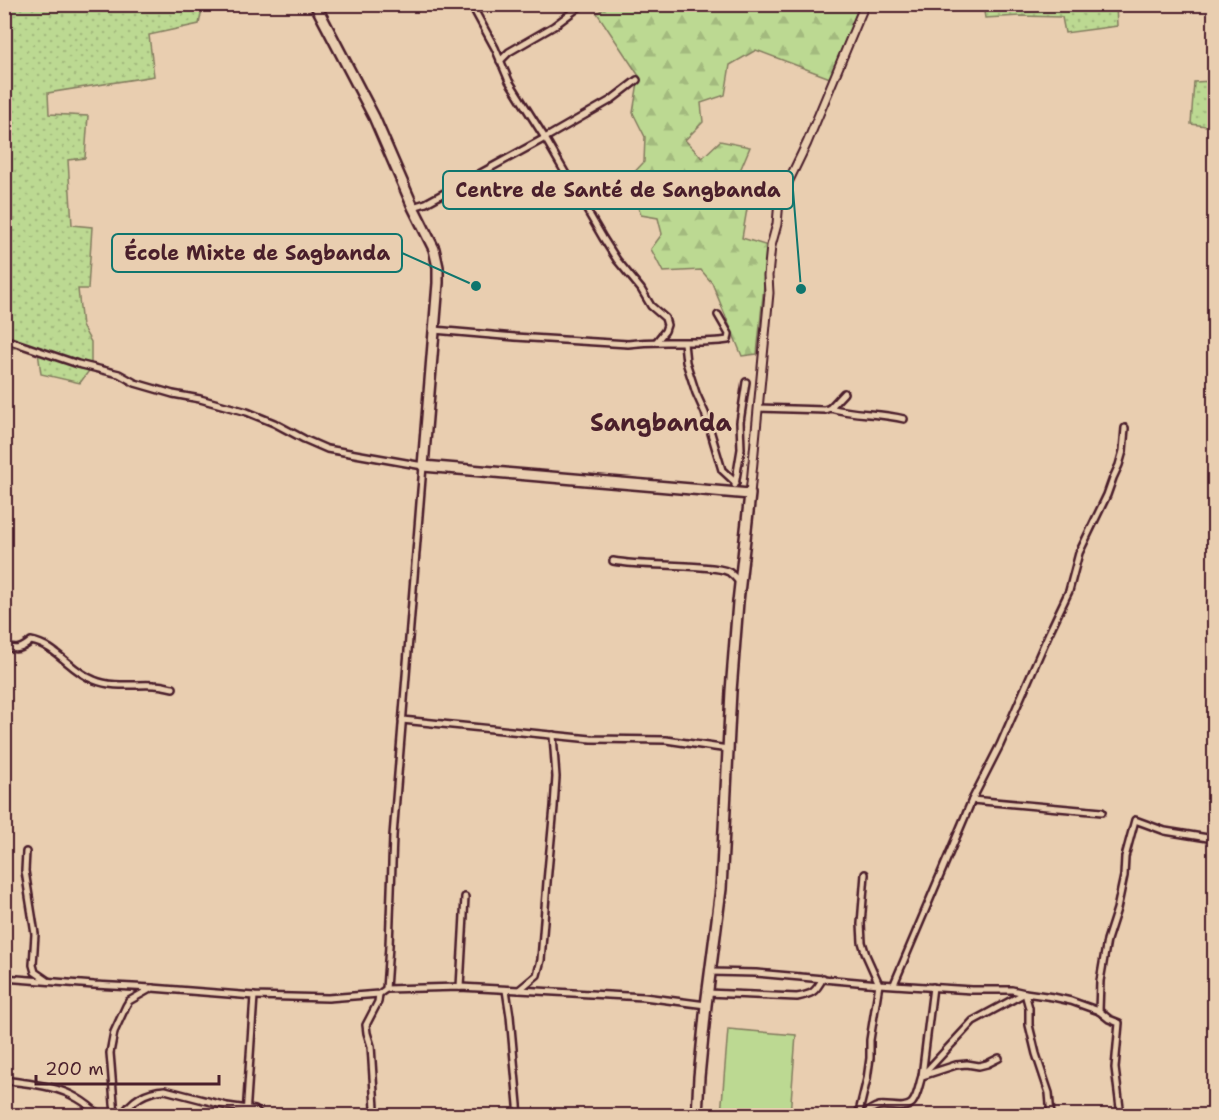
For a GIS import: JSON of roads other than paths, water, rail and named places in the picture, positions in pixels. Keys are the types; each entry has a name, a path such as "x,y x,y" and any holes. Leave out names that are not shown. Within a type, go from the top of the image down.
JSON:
{"main road":[{"path":"315,4 374,117 434,249 438,267 438,283 423,466 735,488 750,494 740,583 721,889 707,993 697,1116"}],"street":[{"path":"471,4 495,48 509,81 603,238 651,306 665,318 667,325 665,331 656,342"},
{"path":"500,61 514,49 554,26 583,4"},
{"path":"750,494 769,293 768,276 779,201 807,142 865,4"},
{"path":"413,207 426,203 545,138 611,100 637,80"},
{"path":"434,330 617,343 684,343 728,340 729,334 718,315"},
{"path":"4,339 78,364 118,374 135,383 247,412 327,449 423,466 393,836 386,989"},
{"path":"684,343 686,362 705,412 722,470 735,488"},
{"path":"735,488 741,448 740,422 746,382"},
{"path":"830,408 844,393"},
{"path":"758,408 819,411 830,408 904,418"},
{"path":"894,984 972,800 1000,745 1069,591 1079,553 1119,465 1125,428"},
{"path":"613,561 717,569 734,575 740,583"},
{"path":"4,646 17,650 31,641 39,642 83,675 96,681 120,685 157,685 173,688"},
{"path":"402,720 591,738 666,740 728,748"},
{"path":"519,990 537,975 541,960 556,777 553,735"},
{"path":"972,800 1102,812"},
{"path":"1099,1011 1100,981 1107,940 1118,909 1125,856 1135,820 1165,831 1215,839"},
{"path":"26,852 25,870 35,934 33,965 35,972 48,981"},
{"path":"860,1116 879,984 862,942 865,874"},
{"path":"460,987 465,897"},
{"path":"710,972 756,973 972,990 1012,990 1053,997 1099,1011 1108,1019 1119,1023 1115,1068 1121,1116"},
{"path":"4,978 254,996 328,998 379,994 386,989 460,987 644,997 706,1005"},
{"path":"707,993 796,997 811,994 818,989 823,978"},
{"path":"116,1116 110,1059 114,1032 129,1001 152,987"},
{"path":"860,1116 869,1109 881,1106 907,1106 915,1098 922,1076 933,987"},
{"path":"506,990 519,1116"},
{"path":"922,1076 973,1021 1025,993"},
{"path":"1025,993 1029,1008 1029,1025 1049,1093 1051,1116"},
{"path":"373,1116 375,1108 371,1046 366,1025 378,1002 379,994"},
{"path":"247,1112 254,996"},
{"path":"922,1076 956,1065 979,1066 999,1058"},
{"path":"4,1080 47,1087 68,1094 84,1102 100,1116"},
{"path":"122,1116 126,1108 143,1095 165,1090 247,1112 255,1110 261,1116"}],"place":[{"name":"École Mixte de Sagbanda","path":"476,286"},
{"name":"Centre de Santé de Sangbanda","path":"801,289"}],"district":[{"name":"Sangbanda","path":"661,423"}]}
